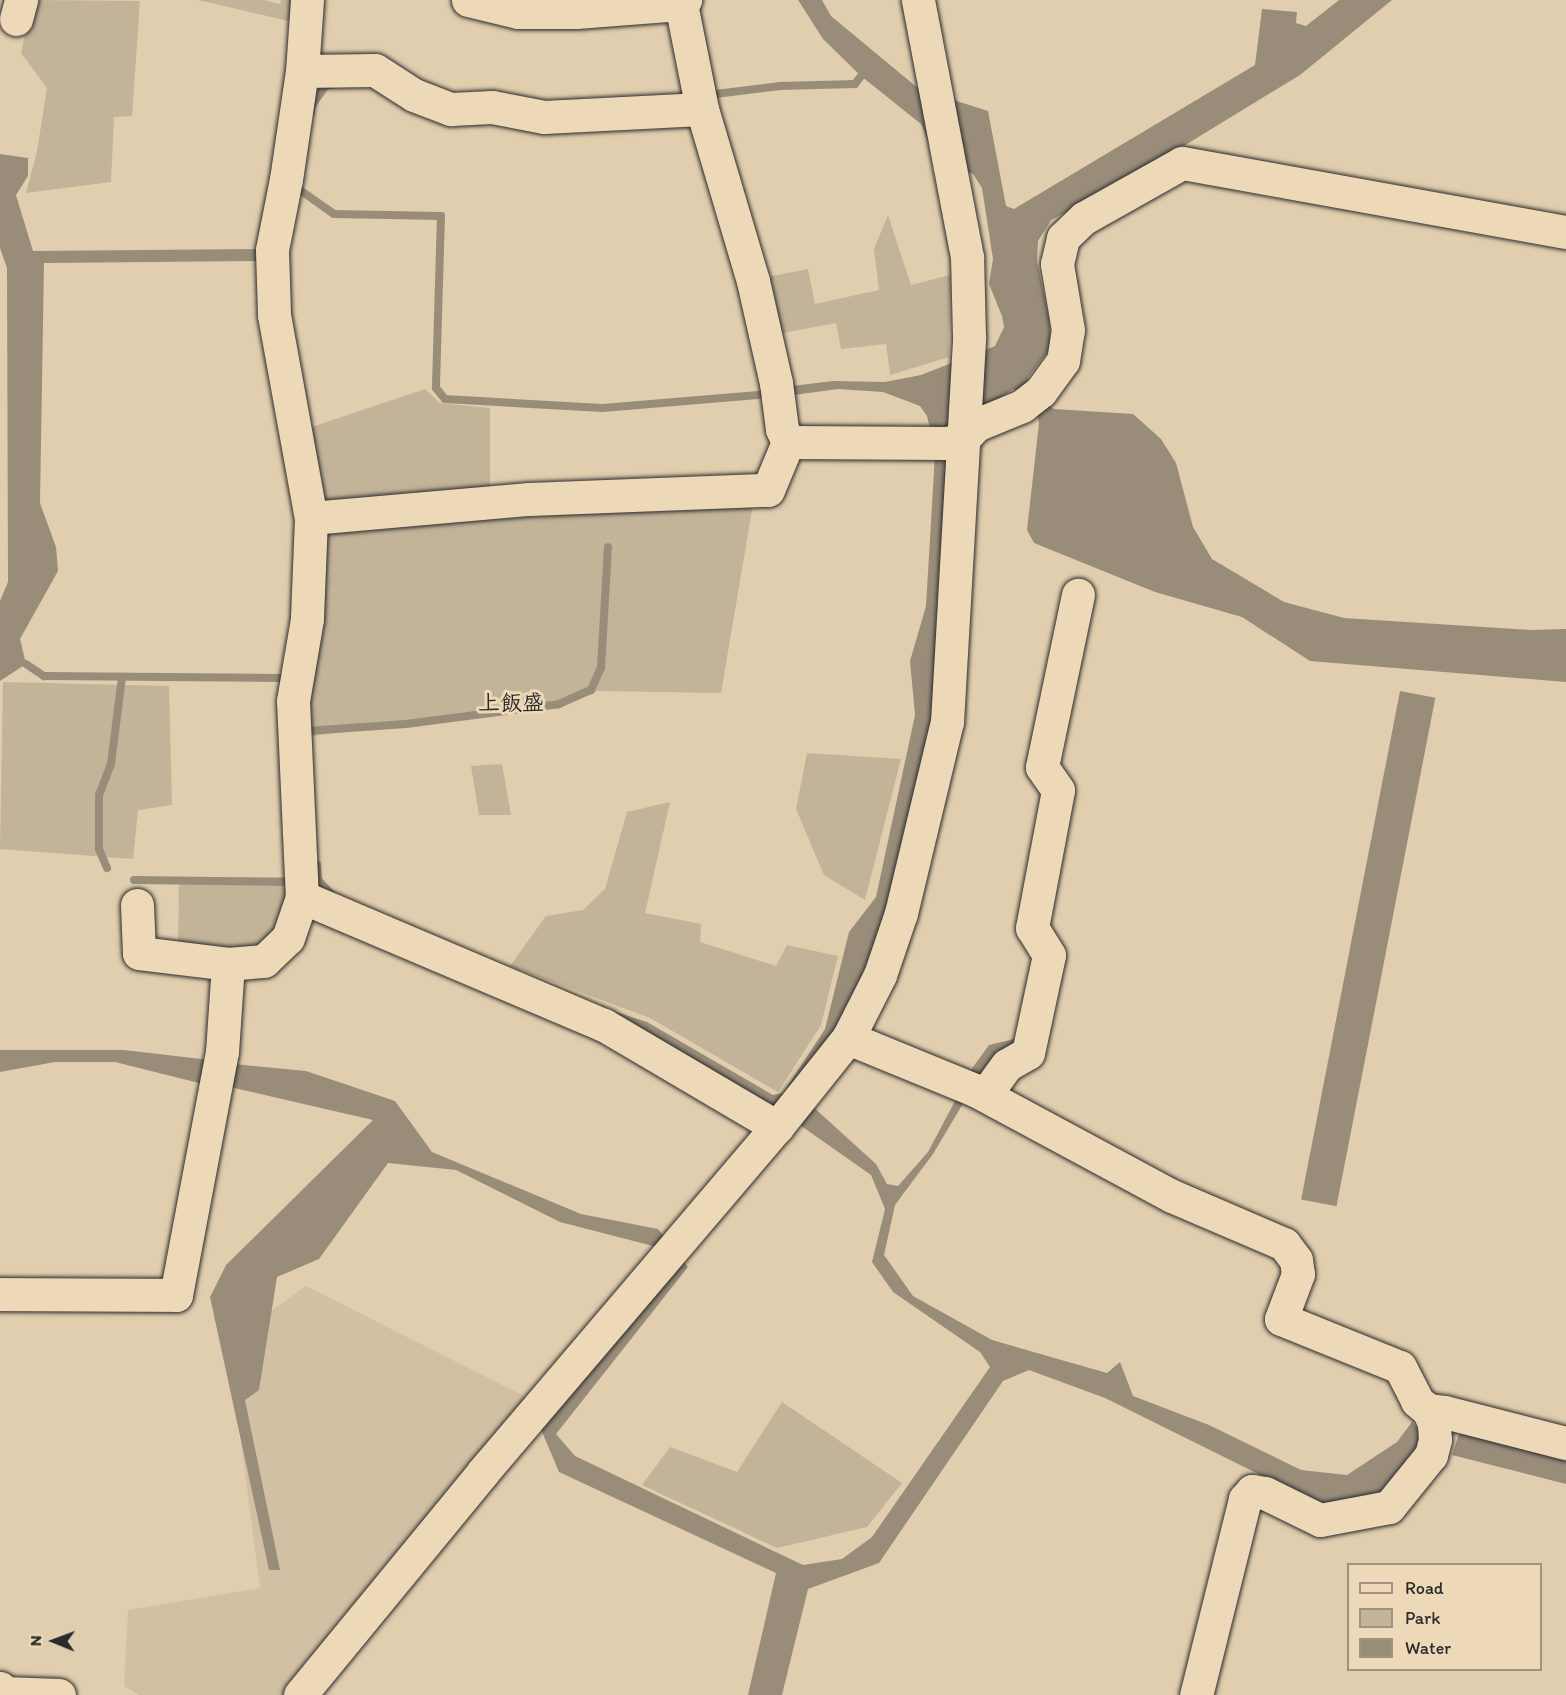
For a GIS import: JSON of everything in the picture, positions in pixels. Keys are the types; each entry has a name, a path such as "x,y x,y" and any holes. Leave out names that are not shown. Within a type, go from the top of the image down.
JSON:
{"street":[{"path":"137,905 139,953 228,964 264,961 288,938 302,897 292,701 307,619 311,518 274,315 272,250 286,179 302,71 307,0"},
{"path":"311,518 529,499 768,490 788,442 782,429 777,391 753,281 700,100 683,2 576,12 518,12 468,0"},
{"path":"300,1695 483,1472 790,1111 848,1038 880,975 901,914 946,722 948,441 969,337 967,257 932,85 918,0"},
{"path":"302,71 375,70 414,95 450,109 492,107 544,117 700,100"},
{"path":"788,442 948,441 1032,398 1063,361 1068,330 1057,264 1063,238 1084,218 1182,163 1566,232"},
{"path":"974,1090 1007,1065 1029,1053 1049,955 1032,928 1058,790 1042,767 1078,595"},
{"path":"302,897 604,1025 790,1111"},
{"path":"0,1294 176,1295 222,1052 228,964"},
{"path":"848,1038 974,1090 1172,1196 1284,1244 1296,1260 1298,1274 1281,1319 1400,1367 1417,1401 1428,1410 1434,1424 1435,1440 1431,1455 1389,1507 1320,1520 1265,1493 1252,1491 1245,1499 1196,1695"},
{"path":"1428,1410 1445,1412 1566,1443"},
{"path":"0,1688 4,1694 59,1695"}],"shaded area":[{"path":"306,1286 534,1401 288,1695 139,1695 124,1686 128,1610 260,1588 228,1341"}],"green space":[{"path":"32,0 140,1 132,116 114,117 111,182 26,193 37,151 47,88 21,53"},
{"path":"198,0 264,0 280,4 281,0 295,0 293,22"},
{"path":"888,215 911,285 950,275 949,357 890,375 886,344 841,349 836,323 772,335 762,278 808,269 815,304 879,290 874,249"},
{"path":"425,389 440,403 490,408 490,492 322,504 303,430"},
{"path":"753,504 721,693 597,691 562,706 312,736 302,689 322,529"},
{"path":"3,682 169,686 172,805 138,810 133,859 0,849"},
{"path":"807,753 901,759 865,900 824,875 796,809"},
{"path":"502,764 511,815 479,815 471,766"},
{"path":"670,802 645,913 701,924 700,942 776,966 787,945 838,956 821,1025 778,1092 650,1018 510,966 546,916 583,910 605,889 627,812"},
{"path":"293,877 294,895 262,949 178,949 179,878"},
{"path":"782,1402 902,1483 867,1527 777,1548 642,1485 670,1447 737,1472"}],"water":[{"path":"798,0 822,0 831,16 919,89 988,111 1006,206 1014,209 1255,65 1262,9 1297,12 1296,23 1306,26 1339,0 1392,0 1300,75 1133,177 1051,220 1038,241 1037,261 1049,319 1051,347 1028,377 1027,382 1044,402 1054,409 1133,414 1161,439 1176,463 1193,527 1212,559 1284,602 1344,618 1531,630 1566,629 1566,682 1310,661 1242,617 1155,592 1034,543 1027,530 1039,423 1037,414 1018,391 1013,389 977,414 931,433 927,416 920,406 883,392 838,389 794,395 790,391 792,386 833,381 885,382 921,375 995,346 1004,327 989,284 993,259 982,188 973,174 935,159 921,124 861,76 823,39"},
{"path":"0,154 28,158 28,176 16,195 33,251 259,249 259,261 44,263 40,503 56,547 58,571 20,639 26,664 0,681 0,601 8,582 7,268 0,248"},
{"path":"935,454 951,468 939,697 894,895 810,1104 876,1164 887,1184 898,1186 928,1152 973,1067 989,1045 1018,1038 1025,1042 998,1051 983,1070 933,1154 895,1205 884,1255 913,1296 992,1340 1107,1373 1120,1362 1133,1396 1209,1425 1301,1470 1347,1475 1397,1442 1412,1422 1422,1436 1420,1446 1385,1491 1325,1507 1105,1398 1029,1370 1003,1381 879,1563 808,1589 782,1695 748,1695 776,1573 559,1472 540,1427 673,1267 653,1246 560,1222 456,1170 388,1163 319,1259 277,1277 259,1390 245,1400 280,1570 269,1570 210,1297 226,1265 373,1120 226,1086 233,1064 306,1071 395,1101 432,1152 581,1214 658,1229 688,1267 556,1434 575,1456 803,1565 842,1559 872,1537 990,1367 980,1352 893,1292 872,1262 885,1209 871,1175 780,1111 552,991 647,1022 773,1095 783,1093 825,1029 849,932 876,897 915,715 910,661 926,606"},
{"path":"1400,691 1435,698 1336,1206 1301,1199"},
{"path":"0,1050 124,1050 210,1060 203,1084 115,1062 55,1062 0,1072"},
{"path":"1460,1431 1566,1456 1566,1484 1452,1455"}],"waterway":[{"path":"707,95 780,86 855,84 861,76"},
{"path":"311,112 312,105 326,85 331,85"},
{"path":"297,188 334,214 441,216 436,388 445,399 603,408 770,394"},
{"path":"307,731 406,724 559,704 591,690 601,668 608,547"},
{"path":"26,664 44,676 280,678"},
{"path":"107,868 99,849 99,795 111,764 122,677"},
{"path":"317,865 318,880 332,895"},
{"path":"134,880 290,882"}],"district":[{"name":"上飯盛","path":"511,703"}]}
